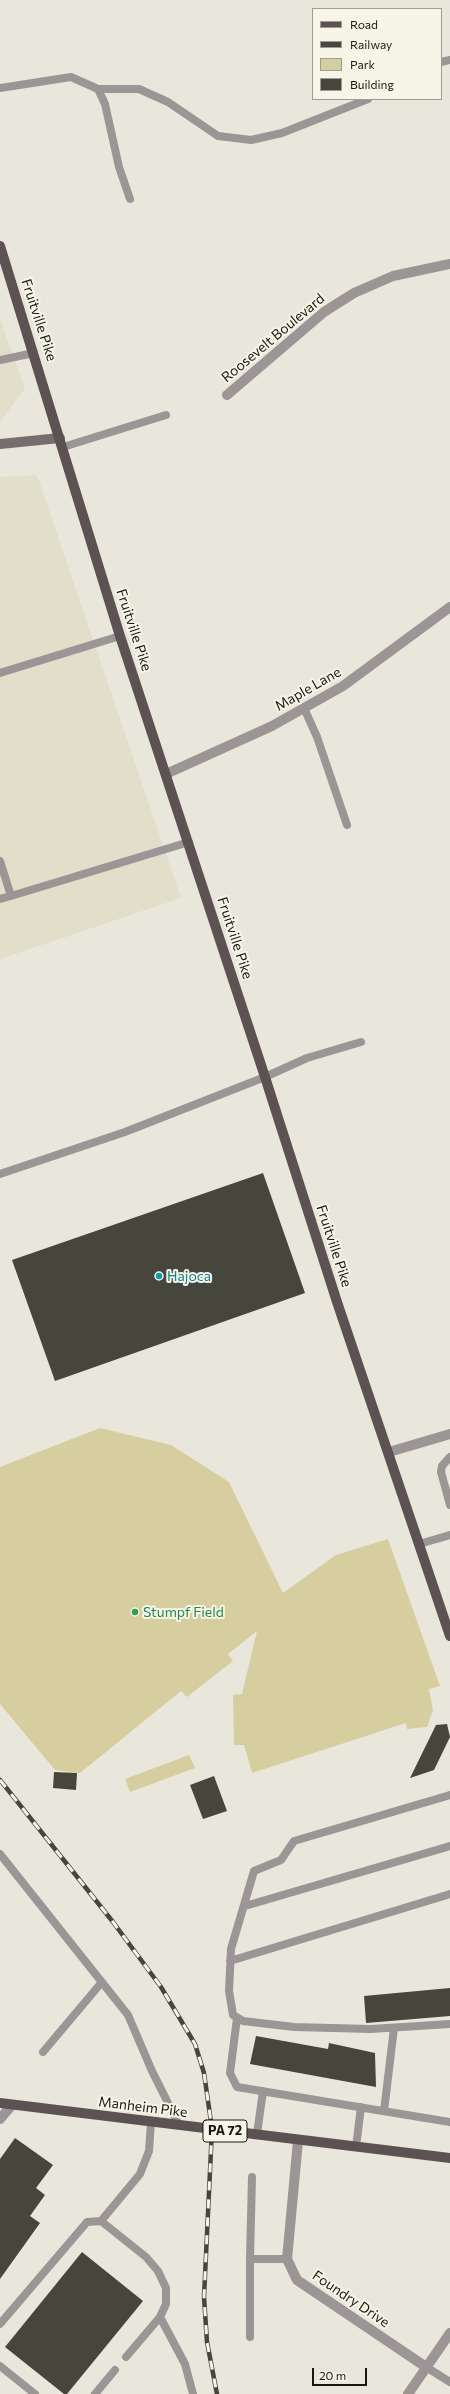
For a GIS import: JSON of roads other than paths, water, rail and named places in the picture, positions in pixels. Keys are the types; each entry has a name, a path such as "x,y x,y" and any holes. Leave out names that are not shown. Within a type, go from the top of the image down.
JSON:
{"main road":[{"name":"Fruitville Pike","path":"0,246 62,443 120,636 189,842 337,1302 450,1636"},
{"path":"0,444 62,443"},
{"name":"Manheim Pike","path":"0,2104 257,2134 298,2141 450,2158"}],"street":[{"name":"Roosevelt Boulevard","path":"227,395 324,312 354,293 393,276 450,264"},
{"name":"Maple Lane","path":"166,774 272,726 344,686 450,607"},
{"path":"388,1452 450,1434"},
{"path":"0,2119 12,2105"},
{"path":"287,2259 298,2141"},
{"name":"Foundry Drive","path":"287,2259 297,2280 426,2367"},
{"path":"408,2394 450,2333"}],"lane":[{"path":"0,88 71,77 98,89 139,89 168,102 218,136 251,140 282,133 365,100"},
{"path":"98,89 104,104 119,168 130,199"},
{"path":"0,360 34,353"},
{"path":"62,443 166,415"},
{"path":"0,673 120,636"},
{"path":"304,708 317,737 347,825"},
{"path":"0,899 189,842"},
{"path":"0,861 11,896"},
{"path":"0,1174 125,1132 265,1077 308,1058 361,1042"},
{"path":"450,1457 442,1466 441,1472 450,1505"},
{"path":"419,1544 450,1534"},
{"path":"450,1795 294,1841 281,1860 254,1871 230,1961 229,1991 233,2015 243,2021 294,2027 371,2029 450,2024"},
{"path":"245,1906 450,1846"},
{"path":"0,1854 128,2015 152,2071 180,2125"},
{"path":"230,1961 450,1894"},
{"path":"43,2052 102,1982"},
{"path":"237,2018 230,2073 237,2087 450,2122"},
{"path":"384,2111 394,2028"},
{"path":"257,2134 263,2091"},
{"path":"356,2147 361,2107"},
{"path":"100,2221 140,2174 149,2151 151,2122"},
{"path":"250,2337 252,2177"},
{"path":"0,2324 87,2222 100,2221 146,2257 158,2271 166,2288 166,2304 160,2317 126,2357"},
{"path":"250,2259 287,2259"},
{"path":"160,2317 185,2364 193,2394"},
{"path":"0,2366 35,2394"},
{"name":"Foundry Drive","path":"426,2367 450,2382"},
{"path":"95,2394 115,2370"}],"railway":[{"path":"0,1780 113,1922 161,1987 195,2044 204,2073 212,2129 204,2297 207,2342 217,2394"}],"place":[{"name":"Hajoca","path":"159,1276"},
{"name":"Stumpf Field","path":"135,1612"}]}
